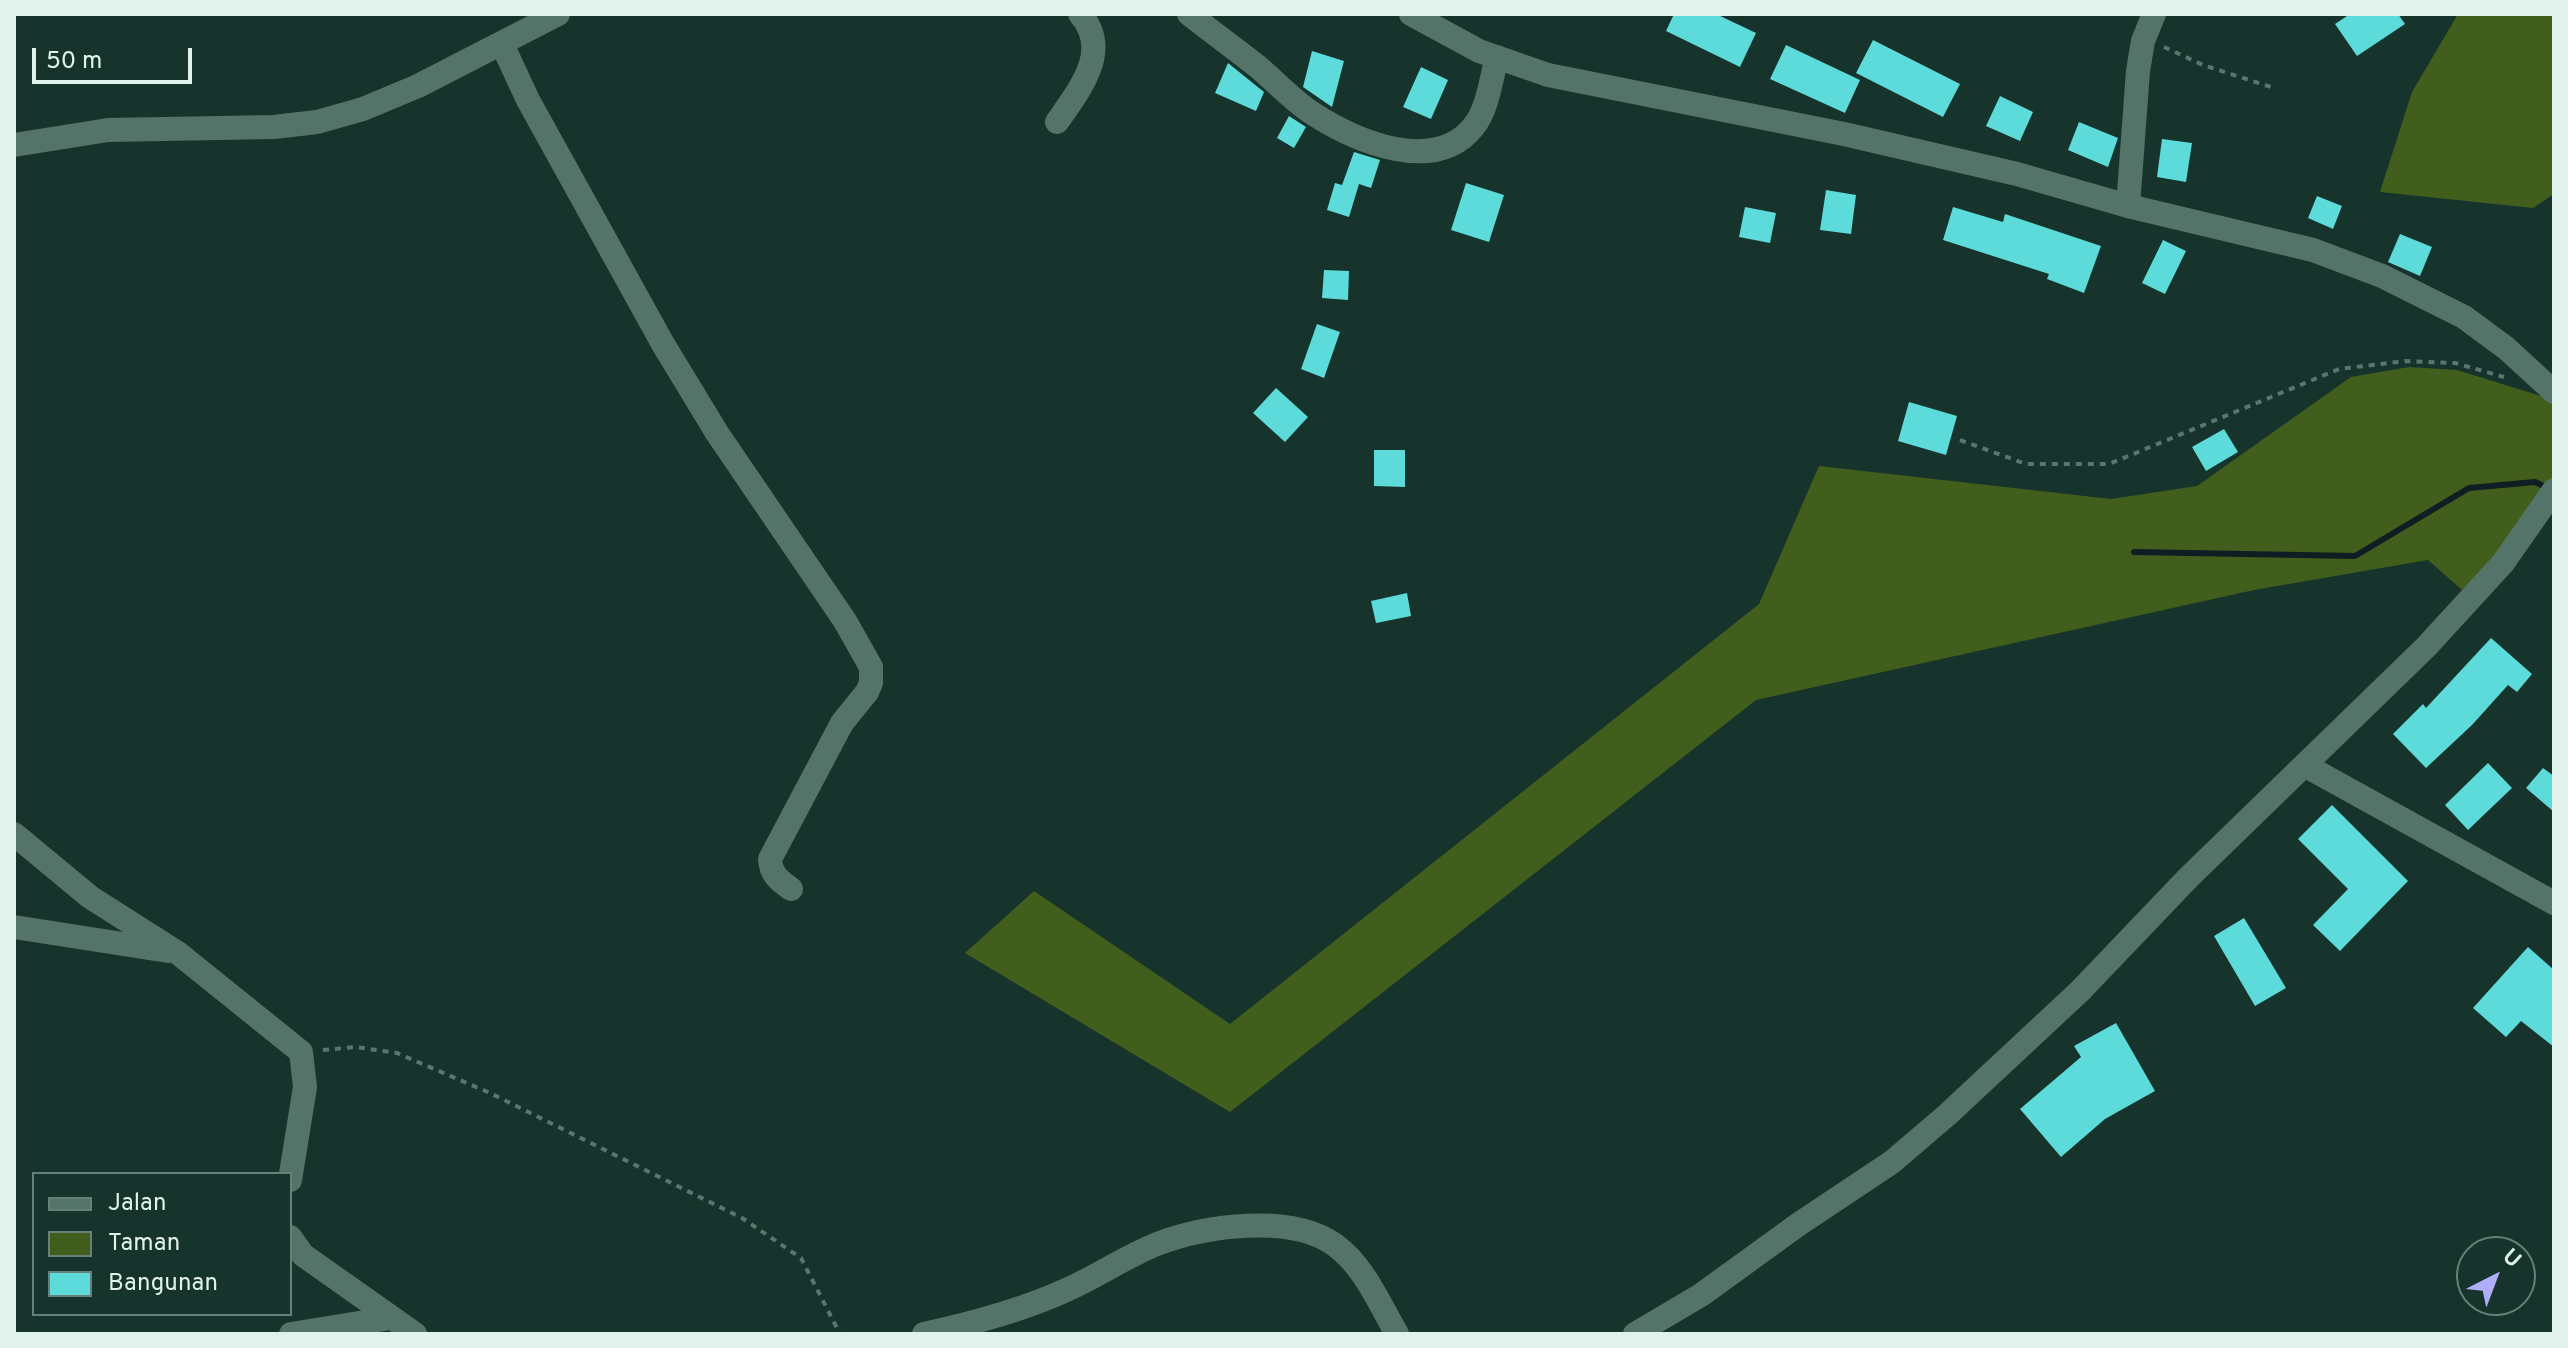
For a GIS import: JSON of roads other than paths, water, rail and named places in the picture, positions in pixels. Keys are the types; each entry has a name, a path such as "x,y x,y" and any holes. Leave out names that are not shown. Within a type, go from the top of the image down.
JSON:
{"street":[{"path":"14,145 108,130 274,127 317,122 363,109 502,44 558,14"},
{"path":"1057,122 1092,65 1095,52 1088,23 1080,14"},
{"path":"1189,14 1313,114 1362,138 1417,152 1450,145 1474,126 1481,114 1497,57"},
{"path":"1411,14 1479,51 1548,75 1844,134 2285,242 2382,276 2464,317 2506,348 2554,392"},
{"path":"2128,206 2138,71 2144,38 2154,14"},
{"path":"502,44 528,100 663,344 717,433 845,621 871,667 871,683 867,692 842,723 770,859 776,879 791,889"},
{"path":"1635,1334 1701,1295 1892,1162 1947,1115 2080,991 2188,878 2306,766 2478,592 2532,524 2554,490"},
{"path":"2306,766 2554,903"},
{"path":"17,845 90,897 178,953 301,1052 305,1087 291,1172"},
{"path":"14,927 178,953"},
{"path":"924,1334 1064,1292 1156,1244 1210,1230 1265,1226 1309,1232 1345,1252 1357,1264 1397,1334"},
{"path":"292,1240 303,1255 415,1334"},
{"path":"291,1334 390,1318"}],"waterway":[{"path":"2134,552 2355,556 2469,488 2535,482 2550,489"}]}
